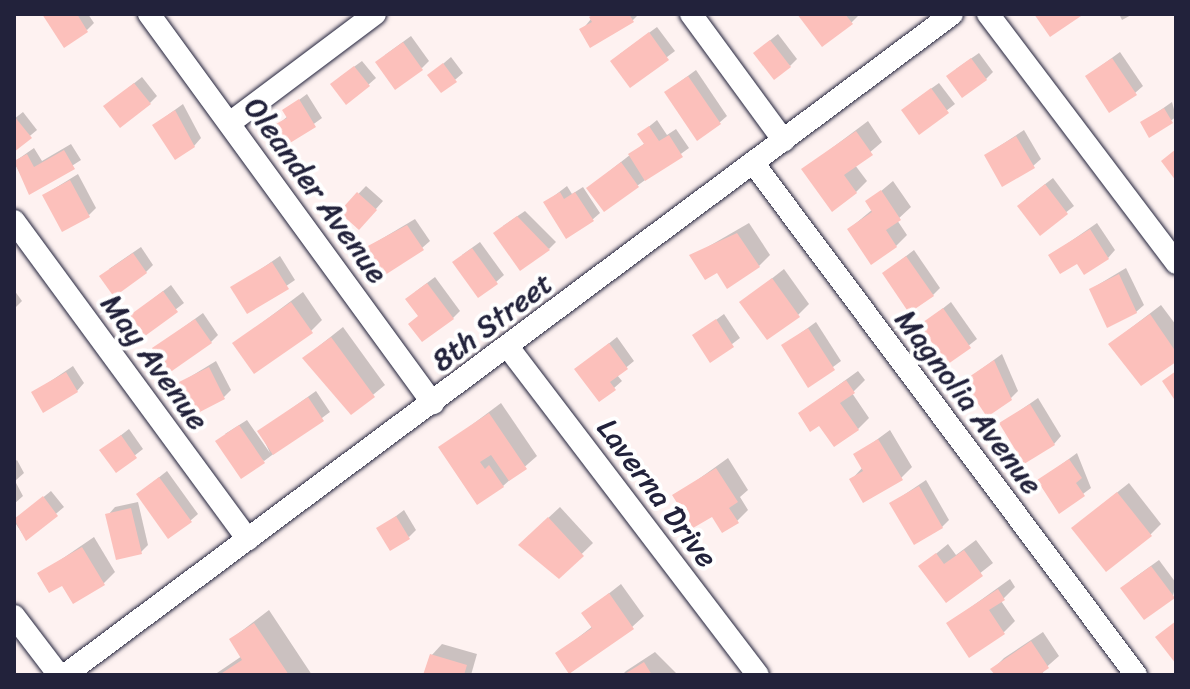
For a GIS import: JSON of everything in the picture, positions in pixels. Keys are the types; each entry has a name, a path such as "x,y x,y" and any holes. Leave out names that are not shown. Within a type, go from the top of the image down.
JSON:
{"street":[{"name":"Oleander Avenue","path":"149,14 231,122 433,403"},
{"path":"231,122 375,14"},
{"path":"691,14 784,141"},
{"name":"8th Street","path":"65,675 952,14"},
{"path":"988,14 1176,263"},
{"name":"Magnolia Avenue","path":"754,164 1136,675"},
{"name":"May Avenue","path":"14,221 248,539"},
{"name":"Laverna Drive","path":"508,347 758,675"},
{"path":"14,616 59,675"}],"building":[{"path":"42,14 77,14 88,32 64,48"},
{"path":"594,14 629,14 634,22 590,48 579,29 592,22 589,17"},
{"path":"797,14 845,14 853,24 822,47"},
{"path":"1034,14 1084,14 1050,37"},
{"path":"649,32 669,60 630,88 610,61"},
{"path":"770,40 791,67 774,80 753,53"},
{"path":"403,42 423,70 395,90 375,62"},
{"path":"971,58 987,80 962,98 946,76"},
{"path":"1112,58 1137,95 1109,113 1085,76"},
{"path":"443,63 457,82 441,93 427,75"},
{"path":"354,66 370,86 346,105 330,84"},
{"path":"688,76 721,124 697,141 664,92"},
{"path":"134,83 151,104 120,128 103,106"},
{"path":"931,88 949,113 919,135 901,110"},
{"path":"299,99 316,127 285,146 272,126 287,118 282,110"},
{"path":"1164,108 1173,123 1149,138 1140,122"},
{"path":"175,110 195,147 175,160 152,125"},
{"path":"14,116 32,138 14,152"},
{"path":"649,126 659,141 669,135 683,157 645,181 628,154 644,144 637,134"},
{"path":"856,131 873,155 844,175 857,193 832,212 801,169"},
{"path":"1016,136 1035,168 1002,187 984,155"},
{"path":"1176,149 1176,181 1161,161"},
{"path":"64,150 75,169 29,195 14,161 27,154 34,167"},
{"path":"621,162 639,187 604,212 586,188"},
{"path":"70,180 90,217 62,232 42,195"},
{"path":"1045,184 1068,214 1040,236 1017,206"},
{"path":"881,190 901,220 886,230 897,247 871,265 847,229 872,212 865,201"},
{"path":"357,192 377,210 359,230 339,212"},
{"path":"560,192 564,199 575,192 594,221 566,239 543,202"},
{"path":"517,216 550,250 520,271 493,233"},
{"path":"407,225 424,250 385,275 366,247"},
{"path":"1090,229 1109,259 1084,275 1077,264 1060,274 1048,255"},
{"path":"737,233 760,267 727,289 717,273 705,280 689,255"},
{"path":"472,248 498,284 478,298 452,262"},
{"path":"133,253 147,273 114,297 99,276"},
{"path":"906,256 934,296 909,313 882,273"},
{"path":"272,262 289,289 247,314 230,287"},
{"path":"1119,274 1137,313 1107,328 1089,289"},
{"path":"772,278 800,317 767,340 739,302"},
{"path":"427,283 454,319 422,342 408,324 418,316 405,299"},
{"path":"163,291 178,312 145,336 130,315"},
{"path":"291,302 313,333 254,374 232,343"},
{"path":"943,308 971,348 948,364 919,325"},
{"path":"1150,314 1176,352 1176,362 1141,386 1108,344"},
{"path":"195,319 212,343 169,373 152,348"},
{"path":"716,319 734,347 710,363 692,335"},
{"path":"808,328 835,370 808,388 781,345"},
{"path":"331,337 375,397 351,415 302,358"},
{"path":"609,343 628,369 610,382 616,390 599,402 574,369"},
{"path":"994,360 1012,400 987,417 963,381"},
{"path":"209,367 225,399 194,415 177,383"},
{"path":"1176,371 1176,402 1162,381"},
{"path":"66,372 78,392 43,413 31,392"},
{"path":"846,380 855,393 840,403 859,430 834,447 819,426 810,432 798,413"},
{"path":"308,397 324,421 273,455 257,431"},
{"path":"1030,404 1055,445 1024,464 999,423"},
{"path":"489,413 527,469 509,481 491,455 480,462 485,469 489,465 504,487 477,505 438,447"},
{"path":"239,425 265,463 241,479 215,441"},
{"path":"121,435 137,458 116,473 99,450"},
{"path":"878,439 903,480 863,503 849,479 863,471 853,454"},
{"path":"1069,459 1082,478 1076,483 1085,496 1059,514 1037,480"},
{"path":"716,468 738,502 729,508 739,523 722,533 712,517 693,528 672,495"},
{"path":"159,477 192,522 168,539 136,494"},
{"path":"919,486 943,528 914,545 889,503"},
{"path":"1117,492 1152,536 1106,572 1071,528"},
{"path":"43,496 58,516 26,541 14,519"},
{"path":"131,508 142,554 116,560 105,514"},
{"path":"396,516 410,539 390,551 376,528"},
{"path":"548,517 584,556 559,579 518,545"},
{"path":"82,547 105,585 73,604 62,586 49,593 37,573"},
{"path":"964,550 983,576 946,603 918,566 936,553 944,564"},
{"path":"1151,566 1175,598 1144,620 1120,588"},
{"path":"998,589 1005,600 989,610 1005,634 969,658 946,623"},
{"path":"609,593 634,629 569,674 555,653 592,628 581,613"},
{"path":"1176,621 1176,664 1155,637"},
{"path":"254,623 289,675 219,675 242,660 229,639"},
{"path":"1031,641 1049,668 1039,675 995,675 990,669"},
{"path":"430,654 467,665 464,675 423,675"},
{"path":"644,662 652,675 623,675"}]}
